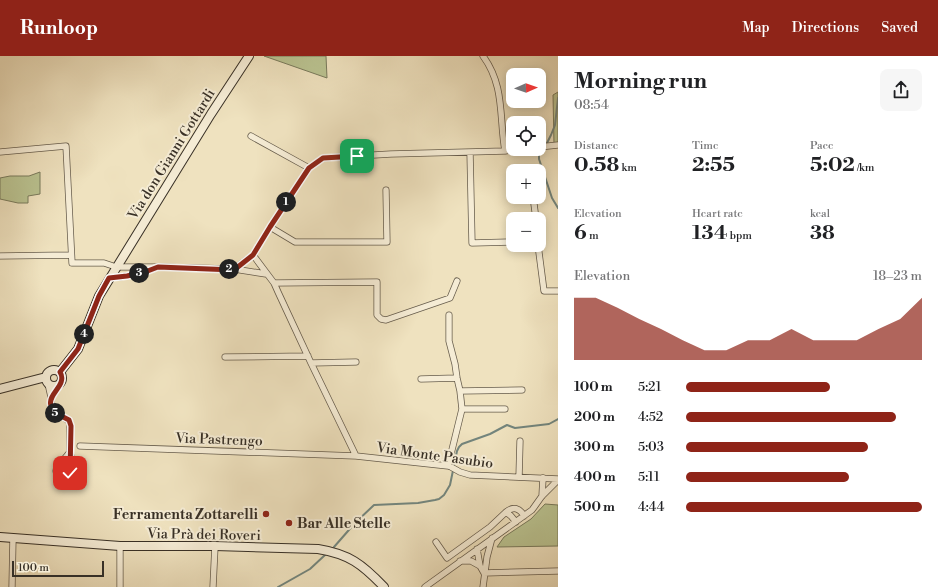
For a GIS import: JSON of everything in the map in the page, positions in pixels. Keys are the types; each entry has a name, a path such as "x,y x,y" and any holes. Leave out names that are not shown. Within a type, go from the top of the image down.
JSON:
{"main road":[{"name":"Via don Gianni Gottardi","path":"60,372 78,349 99,296 109,278 211,114 250,56"},
{"path":"53,370 60,372 63,377 61,383 55,386 47,380 48,372 53,370"},
{"path":"2,387 47,380"},
{"name":"Via Prà dei Roveri","path":"0,537 120,546 215,546 318,549 330,551 350,558 370,573 384,587"}],"street":[{"path":"234,270 253,255 309,168 323,158 391,154 505,151 497,84 492,70 483,56"},
{"path":"251,136 309,168"},
{"path":"546,146 558,145"},
{"path":"0,152 66,146 72,263 104,263 116,267 234,270 266,274"},
{"path":"470,152 472,243 506,242"},
{"path":"270,227 295,242 386,242 386,190"},
{"path":"534,204 535,212"},
{"path":"539,252 544,291 558,291"},
{"path":"0,256 71,255"},
{"name":"Via Monte Pasubio","path":"253,255 274,283 356,456 450,466 460,472 470,475 558,479"},
{"path":"109,278 145,272 158,267"},
{"path":"274,283 377,282 377,315 383,320 393,318 450,298 457,282"},
{"path":"450,315 450,342 460,391 462,409 450,466"},
{"path":"225,357 308,356"},
{"path":"311,363 356,362"},
{"path":"420,379 457,378"},
{"path":"47,380 51,397 50,402 53,410 69,420 71,426 70,471 68,475 62,478 58,476 56,469 70,452"},
{"path":"51,397 61,383"},
{"path":"460,391 522,390"},
{"path":"462,409 506,409"},
{"path":"519,477 520,441"},
{"name":"Via Pastrengo","path":"80,446 356,456"},
{"path":"59,465 66,464 69,468"},
{"path":"542,496 543,478"},
{"path":"426,587 524,516 533,508 558,479"},
{"path":"517,508 522,511 524,516"},
{"path":"436,542 447,558 490,527 509,509 533,508"},
{"path":"506,512 516,522"},
{"path":"506,512 509,517 510,526"},
{"path":"12,587 13,538"},
{"path":"483,587 484,573 492,538"},
{"path":"120,546 120,587"},
{"path":"214,587 215,546"},
{"path":"478,549 481,550 487,557"},
{"path":"478,549 480,566 484,573"},
{"path":"460,561 471,561 480,566"},
{"path":"484,573 558,571"}],"green space":[{"path":"264,56 326,56 327,78"},
{"path":"558,92 558,144 554,145 553,95"},
{"path":"40,172 40,194 28,196 28,203 18,203 0,199 0,178 10,176 29,176"},
{"path":"545,504 558,505 558,546 497,547 504,537 531,519"}],"waterway":[{"path":"547,143 555,125 558,98"},
{"path":"539,156 552,198 558,208"},
{"path":"334,547 355,523 374,505 418,503 439,499 444,495 450,485 457,451 462,444 490,434 507,425 515,428 549,424 558,419"},
{"path":"278,587 310,569 325,555"}],"place":[{"name":"Ferramenta Zottarelli","path":"266,514"},
{"name":"Bar Alle Stelle","path":"289,523"}],"route":[{"path":"70,473 71,426 69,420 53,410 50,402 51,397 62,382 63,377 60,372 78,349 99,296 109,278 145,272 158,267 234,270 253,255 309,168 323,158 357,156"}]}
